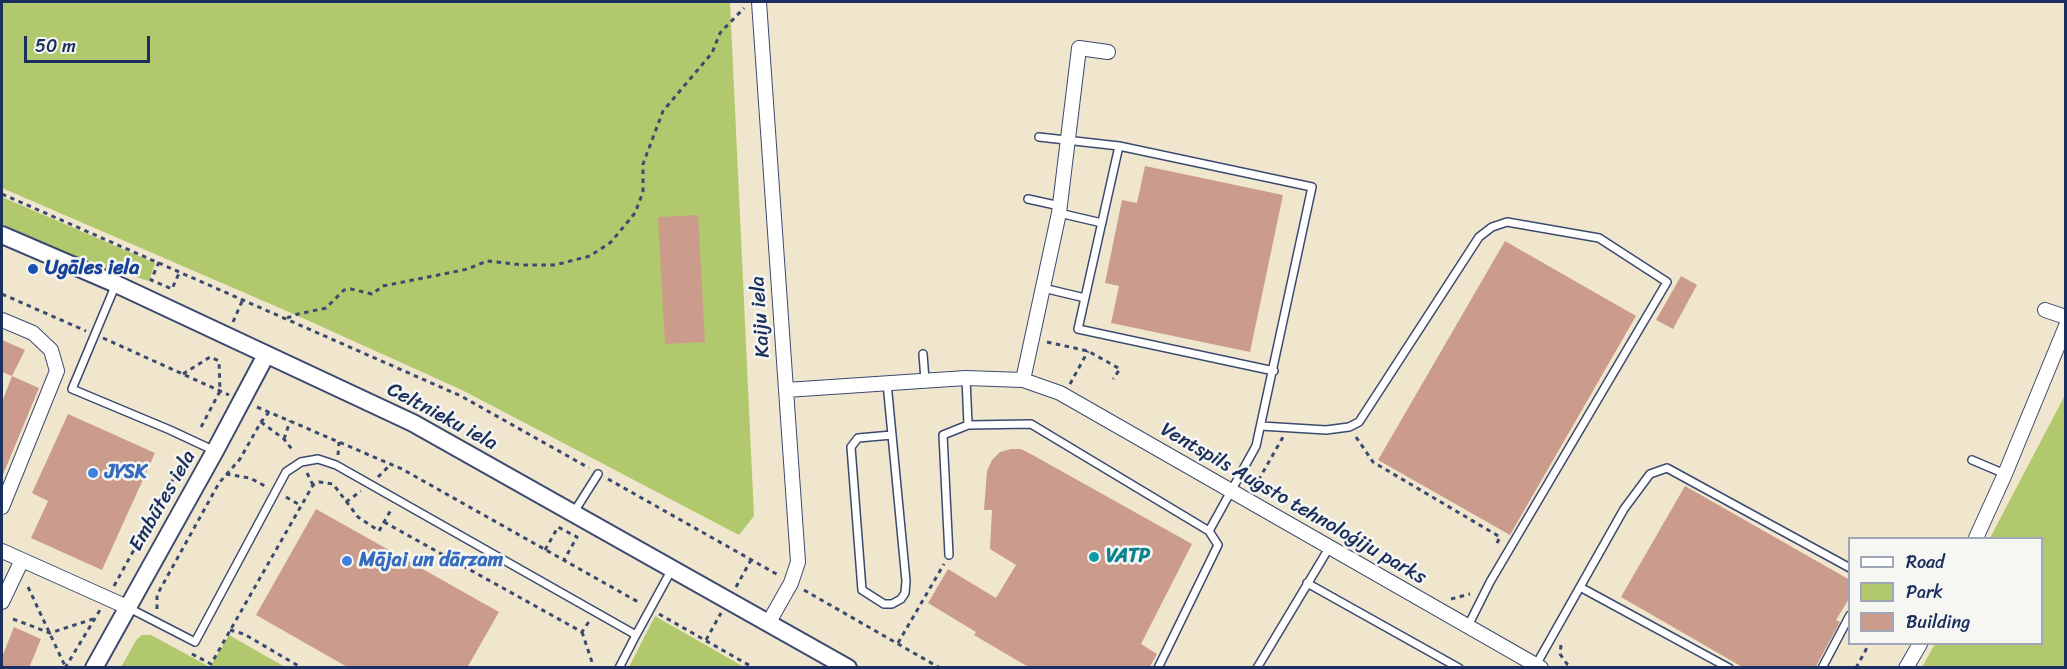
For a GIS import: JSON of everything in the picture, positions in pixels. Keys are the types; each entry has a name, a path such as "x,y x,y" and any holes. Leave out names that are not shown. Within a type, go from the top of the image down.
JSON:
{"street":[{"name":"Kaiju iela","path":"754,2 798,562 791,583 769,622"},
{"path":"1023,380 1059,209 1079,48 1108,52"},
{"name":"Celtnieku iela","path":"2,235 116,284 413,423 673,567 848,668"},
{"path":"2045,310 2066,317"},
{"path":"2,320 33,333 51,350 57,371 2,507"},
{"path":"1976,537 2066,327"},
{"name":"Embūtes iela","path":"94,668 215,452 266,355"},
{"name":"Ventspils Augsto tehnoloģiju parks","path":"786,390 966,378 1023,380 1060,393 1537,667"},
{"path":"2,551 127,607"},
{"path":"2,602 22,560"},
{"path":"1906,668 1919,645"}],"lane":[{"path":"1039,137 1119,146 1312,187 1256,446 1209,531"},
{"path":"1119,146 1078,329 1274,371"},
{"path":"1028,199 1102,223"},
{"path":"1261,426 1326,430 1349,427 1359,422 1479,237 1492,227 1507,222 1599,238 1667,282 1490,582 1468,626"},
{"path":"116,284 72,389 215,452"},
{"path":"1043,288 1085,298"},
{"path":"923,354 926,380"},
{"path":"966,378 969,425"},
{"path":"887,383 892,435 905,593 901,599 892,604 884,604 862,590 851,447 858,438 892,435"},
{"path":"949,555 943,435 969,425 1030,424 1209,531 1218,545 1158,668"},
{"path":"127,607 195,642 286,472 301,462 318,459 336,465 636,635"},
{"path":"1972,460 2005,474"},
{"path":"1537,667 1624,509 1650,474 1667,468 1848,567"},
{"path":"574,512 598,474"},
{"path":"1257,668 1329,548"},
{"path":"619,668 673,567"},
{"path":"1307,583 1459,668"},
{"path":"1580,587 1729,668"},
{"path":"1822,668 1848,619"}],"path":[{"path":"287,318 326,309 344,290 357,290 372,294 383,286 468,268 487,261 523,265 555,265 590,256 610,243 634,213 643,192 643,164 663,111 712,53 720,33 754,2"},
{"path":"2,194 461,396 940,668"},
{"path":"159,262 151,280 172,289 180,271"},
{"path":"2,294 242,401 402,469 754,668"},
{"path":"1047,342 1088,351 1120,369 1113,379"},
{"path":"1070,384 1088,351"},
{"path":"65,667 107,598 220,391 219,361 210,357 183,374"},
{"path":"154,621 158,613 157,595 219,483 240,459 269,412"},
{"path":"284,439 290,421"},
{"path":"261,422 284,439 301,462 313,485"},
{"path":"1349,427 1373,462 1500,537 1492,553"},
{"path":"1254,488 1283,439 1285,428"},
{"path":"191,653 211,664 313,485 320,482 333,484 358,517 379,531 397,500"},
{"path":"384,522 582,632 594,668"},
{"path":"545,550 558,527 577,537 564,560"},
{"path":"898,643 949,555"},
{"path":"734,591 751,560"},
{"path":"28,586 65,667"},
{"path":"1451,599 1468,596 1474,590"},
{"path":"706,640 723,609"},
{"path":"582,632 594,611"},
{"path":"13,619 50,633 95,619"},
{"path":"230,630 244,634 302,668"},
{"path":"1562,638 1560,654 1572,668"},
{"path":"1856,668 1868,645"}],"green space":[{"path":"2,2 730,2 754,516 739,535 462,390 289,312 2,188"},
{"path":"2,197 155,263 149,281 98,266 2,224"},
{"path":"2065,395 2065,667 1922,667 1934,645 2043,645 2043,537 1991,537"},
{"path":"655,616 744,667 629,667"},
{"path":"142,635 151,635 210,667 121,667 137,639"},
{"path":"229,635 285,667 210,667"}],"building":[{"path":"1145,166 1283,195 1250,352 1111,323 1119,286 1105,283 1122,200 1137,203"},
{"path":"698,215 705,342 665,344 658,217"},
{"path":"1505,241 1636,316 1510,535 1378,460"},
{"path":"1681,276 1697,285 1673,329 1656,320"},
{"path":"2,340 25,350 12,376 2,372"},
{"path":"12,376 39,388 2,477 2,402"},
{"name":"JYSK","path":"68,414 155,453 102,570 31,538 48,501 32,493"},
{"name":"VATP","path":"1021,449 1029,453 1192,544 1141,644 1157,654 1149,668 1030,668 974,635 976,632 928,603 948,569 996,598 1016,565 990,549 992,510 984,510 987,471 992,460 1000,452"},
{"path":"1685,486 1848,579 1848,600 1836,620 1840,622 1815,668 1744,668 1621,597"},
{"name":"Mājai un dārzam","path":"316,509 499,612 467,668 349,668 256,615"},
{"path":"14,627 41,639 29,668 2,668 2,657"}],"place":[{"name":"Ugāles iela","path":"33,269"},
{"name":"JYSK","path":"93,473"},
{"name":"VATP","path":"1094,557"},
{"name":"Mājai un dārzam","path":"347,561"}]}
